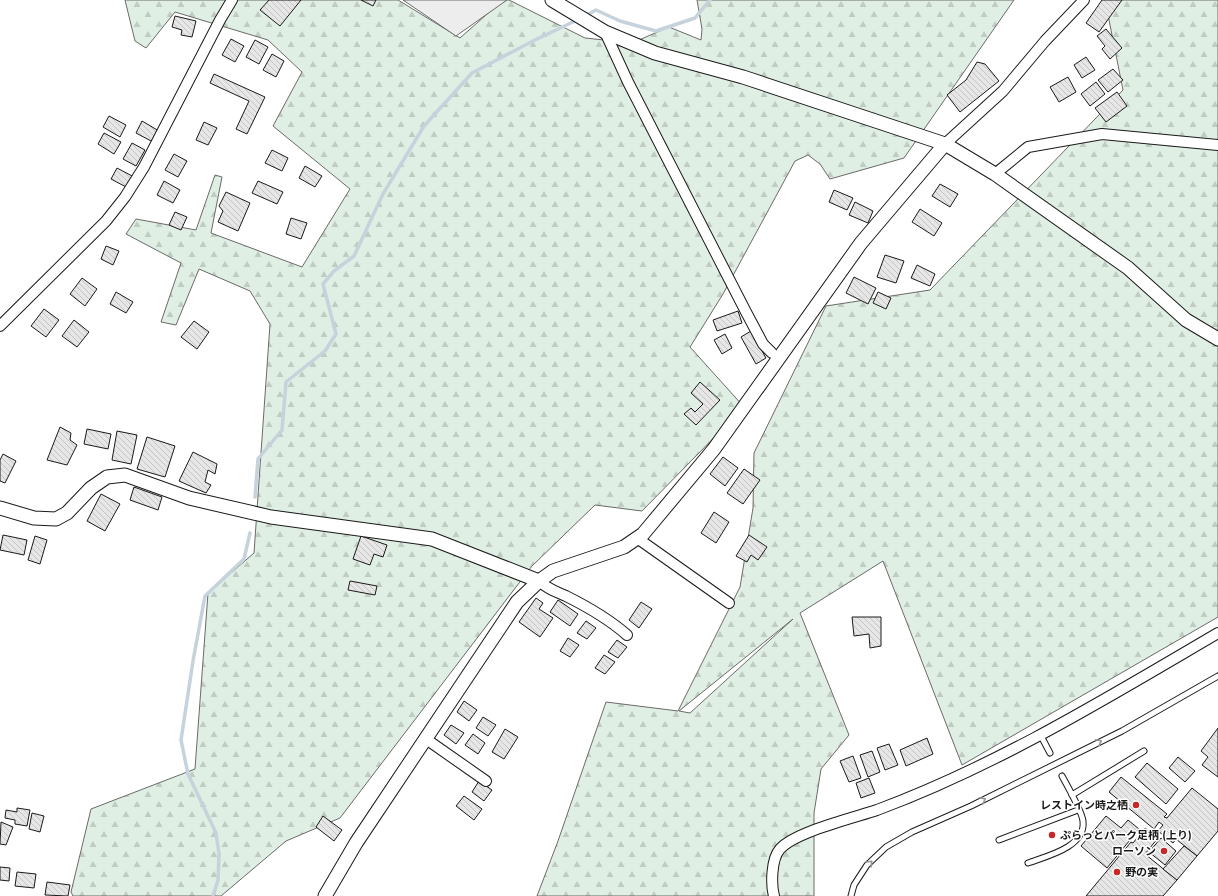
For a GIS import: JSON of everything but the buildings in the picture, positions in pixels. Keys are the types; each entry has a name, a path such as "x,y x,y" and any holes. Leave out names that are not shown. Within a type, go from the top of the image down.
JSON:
{"street":[{"path":"0,326 106,221 125,197 144,167 220,20 232,0"},
{"path":"552,0 566,10 605,32 655,53 743,77 945,144 995,174 1128,268 1186,320 1218,339"},
{"path":"325,896 356,843 517,602 540,581 554,571 624,547 643,534 714,449 862,243 945,144 1003,91 1045,41 1084,0"},
{"path":"605,32 628,82 746,312 763,344 772,353"},
{"path":"995,174 1028,147 1102,134 1218,145"},
{"path":"0,508 34,518 56,519 67,513 91,488 107,477 125,475 189,498 271,517 432,538 540,581 549,590 565,596 610,621 627,636"},
{"path":"637,538 729,603"},
{"path":"774,896 771,887 776,856 779,850 797,837 878,809 956,778 1041,736 1218,633"},
{"path":"426,740 486,781"}],"lane":[{"path":"851,896 854,885 867,865 886,847 912,832 1005,789 1122,731 1218,676"},
{"path":"1041,736 1050,753"},
{"path":"1072,795 1144,751"},
{"path":"1028,863 1059,851 1078,840 1082,830 1083,820 1062,776"},
{"path":"999,840 1078,810"}],"green space":[{"path":"125,0 398,0 460,38 503,0 509,0 585,38 632,43 669,27 701,40 702,29 697,0 1014,0 904,158 830,179 820,164 808,155 795,161 723,294 690,347 744,407 642,511 595,505 532,566 340,818 286,841 221,896 73,896 71,892 91,809 195,769 208,593 254,553 270,324 250,291 199,269 176,325 161,322 181,263 126,234 136,219 196,230 215,175 222,177 211,233 302,267 350,189 273,126 302,72 268,40 175,12 146,48 135,41"},
{"path":"1105,0 1218,0 1218,617 962,765 883,561 800,613 849,735 821,769 814,813 814,896 537,896 558,841 606,702 678,711 740,587 753,508 754,453 826,306 930,290 1123,90","holes":["793,619 690,713 679,711"]}],"shaded area":[{"path":"403,0 507,0 456,36"}],"waterway":[{"path":"585,16 596,10 620,21 656,31 695,18 710,0"},
{"path":"255,497 258,459 282,430 286,382 325,351 336,334 323,284 334,271 354,256 383,194 424,126 472,73 577,20"},
{"path":"213,896 218,880 219,854 216,833 188,774 181,740 205,596 244,559 250,533"}],"place":[{"name":"レストイン時之栖","path":"1136,805"},
{"name":"ぷらっとパーク足柄 (上り)","path":"1052,835"},
{"name":"ローソン","path":"1164,851"},
{"name":"野の実","path":"1117,872"}]}
